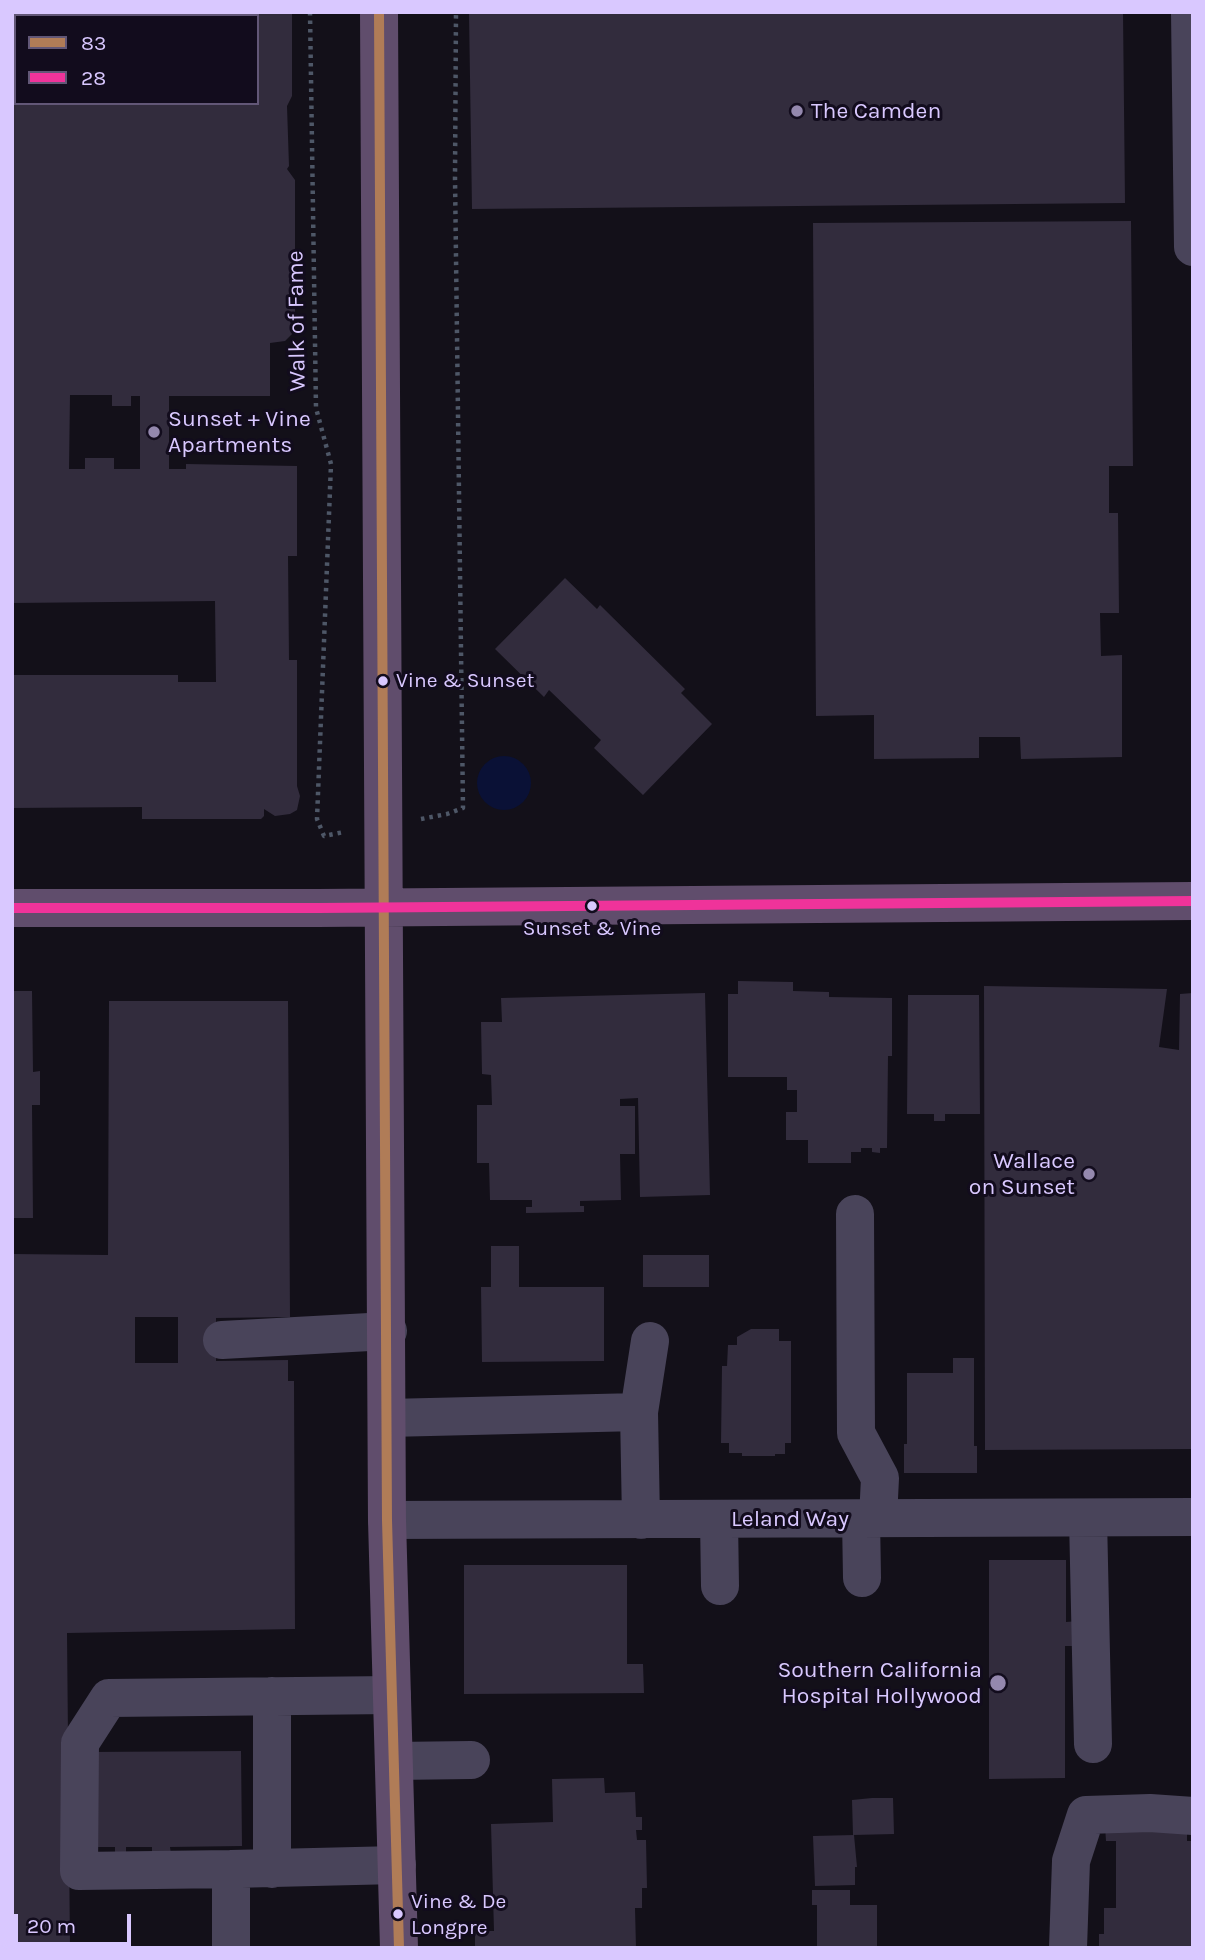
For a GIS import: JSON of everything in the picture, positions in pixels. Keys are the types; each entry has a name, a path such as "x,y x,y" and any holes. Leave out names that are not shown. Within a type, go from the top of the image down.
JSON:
{"main road":[{"path":"379,12 387,1520 399,1948"},
{"path":"12,908 1193,901"}],"street":[{"path":"1189,12 1193,247"},
{"path":"855,1214 856,1433 880,1478 870,1518 862,1578"},
{"path":"222,1340 388,1331"},
{"path":"641,1520 639,1412 650,1341"},
{"path":"388,1418 639,1412"},
{"name":"Leland Way","path":"387,1520 1193,1517"},
{"path":"1088,1518 1093,1744"},
{"path":"719,1519 720,1586"},
{"path":"392,1695 109,1698 80,1743 79,1871 397,1865"},
{"path":"272,1696 272,1869"},
{"path":"394,1761 471,1760"},
{"path":"1068,1948 1071,1861 1086,1815 1150,1813 1193,1816"},
{"path":"231,1869 231,1948"}],"path":[{"name":"Walk of Fame","path":"310,12 316,408 331,464 317,819 324,836"},
{"path":"447,814 463,808 455,178 456,12"}],"shaded area":[{"path":"504,756 523,764 531,783 523,802 504,810 485,802 477,783 485,764"}],"building":[{"name":"Sunset + Vine Apartments","path":"12,12 292,12 292,96 287,106 287,169 295,180 295,331 285,341 270,343 270,396 169,396 169,469 186,469 186,464 297,466 297,556 288,556 289,660 297,660 297,786 300,796 297,810 275,816 264,809 261,819 142,819 142,807 12,808 12,675 178,675 178,682 216,682 215,601 12,603","holes":["70,395 112,395 112,406 131,406 131,396 140,396 140,469 114,469 114,458 85,458 85,469 69,469"]},
{"name":"The Camden","path":"469,12 1123,12 1125,203 472,209"},
{"path":"1131,221 1133,466 1109,466 1109,513 1118,513 1119,613 1100,613 1101,656 1122,655 1122,757 1021,759 1020,737 979,737 979,758 874,759 874,715 816,716 813,223"},
{"path":"565,578 597,609 600,605 685,689 681,693 712,724 643,795 594,748 601,740 549,690 544,697 495,649"},
{"path":"738,981 793,982 793,991 829,992 829,997 892,998 887,1148 880,1148 880,1153 872,1152 872,1148 851,1152 851,1163 808,1163 808,1140 786,1140 786,1112 797,1112 797,1090 787,1090 787,1077 728,1077 728,994 738,994"},
{"name":"Wallace on Sunset","path":"984,986 1167,989 1159,1047 1179,1050 1180,994 1193,993 1193,1449 985,1450"},
{"path":"12,991 32,991 33,1072 40,1071 40,1105 32,1105 33,1218 12,1218"},
{"path":"705,993 710,1195 640,1197 638,1098 620,1099 620,1106 635,1106 635,1154 620,1154 621,1200 580,1201 584,1212 526,1213 526,1207 532,1207 532,1200 490,1200 489,1163 477,1163 477,1105 492,1105 491,1075 482,1074 481,1022 502,1022 501,998"},
{"path":"908,995 979,995 980,1114 945,1114 945,1121 934,1121 934,1114 907,1114"},
{"path":"109,1001 288,1001 290,1317 216,1318 216,1361 288,1360 288,1381 294,1381 295,1629 67,1633 70,1948 12,1948 12,1254 108,1255","holes":["135,1317 178,1317 178,1363 135,1363"]},
{"path":"491,1246 519,1246 519,1287 604,1287 604,1361 482,1362 481,1287 491,1287"},
{"path":"643,1255 709,1255 709,1287 643,1287"},
{"path":"751,1329 779,1329 779,1341 791,1341 791,1443 785,1443 785,1454 742,1456 742,1453 729,1453 729,1443 721,1443 722,1366 727,1366 728,1345 737,1345 737,1337"},
{"path":"953,1358 974,1358 974,1446 977,1446 977,1473 904,1473 904,1444 907,1444 907,1373 953,1373"},
{"path":"989,1560 1066,1560 1066,1622 1078,1621 1078,1646 1065,1646 1065,1778 989,1779"},
{"path":"464,1565 627,1565 627,1664 643,1664 644,1693 464,1694"},
{"path":"241,1751 242,1846 170,1847 171,1854 152,1854 152,1847 126,1847 126,1854 115,1854 115,1847 90,1847 88,1752"},
{"path":"604,1778 605,1793 635,1792 636,1817 642,1817 642,1830 636,1830 637,1840 646,1840 647,1888 642,1888 642,1908 635,1908 636,1948 475,1948 475,1931 494,1931 491,1824 553,1822 552,1779"},
{"path":"893,1798 894,1834 853,1835 852,1800"},
{"path":"1105,1826 1187,1832 1187,1841 1193,1841 1193,1948 1099,1948 1099,1934 1104,1934 1104,1908 1116,1908 1116,1841 1106,1841"},
{"path":"854,1835 857,1867 855,1885 815,1886 813,1836"},
{"path":"812,1890 850,1890 850,1905 877,1905 877,1948 817,1948 817,1905 812,1905"}],"transit line":[{"name":"83","path":"379,12 387,1520 399,1948"},
{"name":"28","path":"12,908 1193,901"}],"place":[{"name":"The Camden","path":"797,111"},
{"name":"Sunset + Vine Apartments","path":"154,432"},
{"name":"Vine & Sunset","path":"383,681"},
{"name":"Sunset & Vine","path":"592,906"},
{"name":"Wallace on Sunset","path":"1089,1174"},
{"name":"Southern California Hospital Hollywood","path":"998,1683"},
{"name":"Vine & De Longpre","path":"398,1914"}]}
